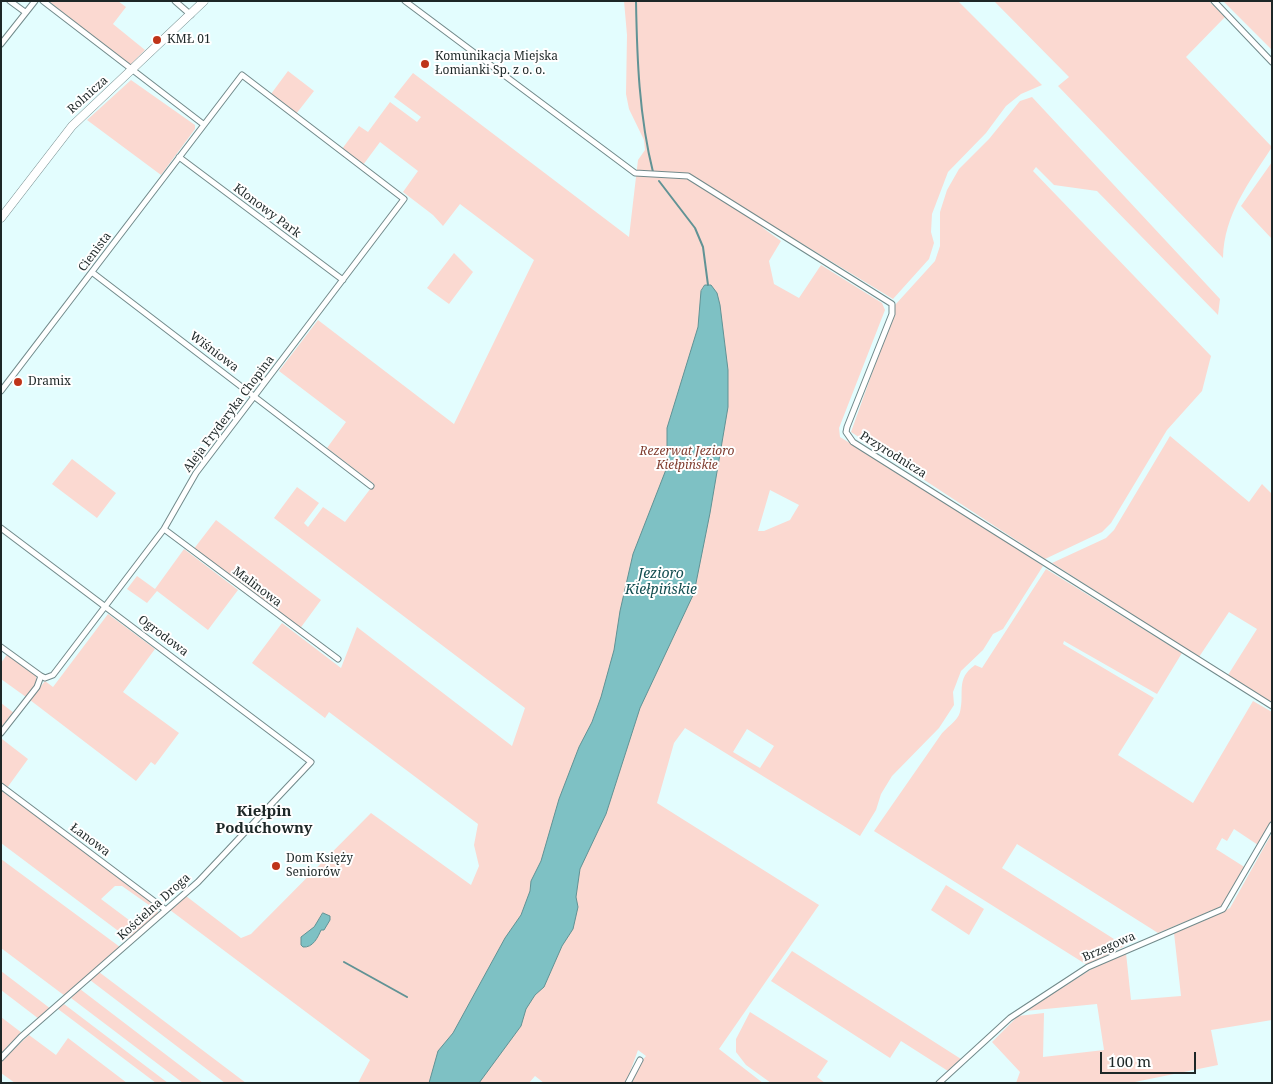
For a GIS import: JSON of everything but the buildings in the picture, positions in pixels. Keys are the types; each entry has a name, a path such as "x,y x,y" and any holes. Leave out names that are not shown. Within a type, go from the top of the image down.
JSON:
{"street":[{"path":"10,1 25,12"},
{"path":"1,44 35,1"},
{"path":"43,1 203,124"},
{"path":"175,1 191,14"},
{"name":"Rolnicza","path":"1,218 66,131 133,70 204,1"},
{"name":"Przyrodnicza","path":"405,1 635,173 688,176 892,304 892,314 847,427 846,432 853,442 1272,706"},
{"path":"1214,1 1272,62"},
{"name":"Cienista","path":"1,391 242,75 404,199"},
{"name":"Klonowy Park","path":"179,157 343,280"},
{"name":"Aleja Fryderyka Chopina","path":"41,676 45,678 53,675 164,529 196,473 404,199"},
{"name":"Wiśniowa","path":"92,273 371,486"},
{"name":"Ogrodowa","path":"1,528 312,762"},
{"name":"Malinowa","path":"164,529 338,660"},
{"path":"1,647 41,676 37,687 1,733"},
{"name":"Kościelna Droga","path":"1,1058 21,1037 198,882 312,762"},
{"name":"Łanowa","path":"1,786 166,910"},
{"name":"Brzegowa","path":"939,1083 1010,1018 1088,967 1223,909 1272,825"},
{"path":"628,1083 640,1060"}],"green space":[{"path":"48,1 118,1 126,7 113,24 145,50 130,65"},
{"name":"Rezerwat Jezioro Kiełpińskie","path":"624,1 958,1 1042,85 1021,94 1006,106 986,133 948,172 932,214 931,232 934,243 929,259 893,299 760,218 763,228 781,241 769,261 774,284 799,298 821,265 882,303 885,310 839,428 840,437 944,501 1043,566 1003,629 993,634 983,650 961,671 953,692 954,705 939,728 892,776 881,794 876,810 860,836 685,728 674,743 657,803 819,905 719,1049 763,1083 631,1083 640,1063 646,1056 638,1050 626,1083 544,1083 535,1076 529,1083 358,1083 370,1060 170,910 186,896 241,938 251,934 371,813 471,885 479,866 474,845 478,824 329,712 325,718 252,663 282,623 341,668 357,627 512,746 525,708 274,518 297,487 319,503 304,523 308,527 323,507 345,522 374,484 327,448 346,422 279,371 318,320 454,424 534,260 460,204 443,226 433,215 403,192 418,171 380,142 363,165 342,149 359,126 368,132 390,102 417,122 421,117 394,97 413,73 629,237 638,160 645,150 644,140 629,109 626,94 627,35","holes":["770,490 799,505 790,520 764,531 758,531","747,729 774,746 760,768 733,752"]},
{"path":"994,1 1209,1 1225,17 1186,57 1272,147 1247,186 1233,213 1224,242 1223,258 1058,86 1069,77"},
{"path":"1223,1 1272,1 1272,50"},
{"path":"288,71 314,91 296,114 271,94"},
{"path":"131,80 195,125 195,129 161,175 87,120"},
{"path":"1032,97 1220,299 1218,315 1097,191 1054,185 1036,167 1033,171 1211,356 1202,391 1167,430 1111,523 1102,532 1045,559 851,432 895,315 895,305 935,261 940,246 940,212 947,190 959,169 989,139 1020,101"},
{"path":"1272,162 1272,239 1241,206"},
{"path":"454,253 473,272 449,304 427,288"},
{"path":"1170,436 1249,502 1262,484 1272,494 1272,703 1228,675 1257,629 1229,612 1199,657 1052,563 1106,538 1114,530"},
{"path":"72,459 116,493 97,518 52,484"},
{"path":"216,520 321,600 299,630 193,550"},
{"path":"184,549 238,590 208,630 157,591 147,603 127,589 137,576 155,589"},
{"path":"1046,569 1182,653 1157,694 1064,641 1063,644 1154,698 1118,755 1193,803 1253,701 1272,712 1272,820 1258,845 1234,829 1227,841 1222,838 1216,849 1246,868 1225,905 1158,933 1017,844 1002,868 1125,946 1087,965 874,831 940,736 959,715 965,676 975,665 982,668"},
{"path":"108,614 155,649 123,692 179,733 155,765 151,762 136,781 30,700 45,681 53,687"},
{"path":"8,653 36,674 37,682 26,697 1,679 1,663"},
{"path":"1,703 14,713 1,728"},
{"path":"2,739 28,759 7,788 1,783"},
{"path":"1,789 158,908 156,910 160,913 129,939 1,843","holes":["115,886 122,886 156,910 137,926 101,899"]},
{"path":"1272,833 1272,1020 1211,1030 1218,1065 1130,1083 1016,1083 1020,1072 992,1042 1018,1016 1044,1013 1043,1057 1104,1050 1097,1004 1025,1011 1098,965 1126,953 1131,1000 1181,996 1174,933 1230,908"},
{"path":"1,859 120,947 65,996 1,948"},
{"path":"946,885 984,909 969,935 931,910"},
{"path":"792,951 961,1059 948,1071 901,1041 890,1058 771,981"},
{"path":"1,971 51,1009 39,1019 1,990"},
{"path":"99,972 246,1083 225,1083 90,980"},
{"path":"80,989 203,1083 183,1083 71,998"},
{"path":"64,1004 168,1083 156,1083 58,1009"},
{"path":"750,1012 828,1061 817,1077 825,1083 771,1083 746,1065 736,1052 736,1039"},
{"path":"1,1017 22,1033 1,1054"},
{"path":"29,1035 56,1055 68,1038 127,1083 15,1083 1,1073 1,1061"}],"water":[{"name":"Jezioro Kiełpińskie","path":"705,285 711,285 717,293 720,305 728,370 728,407 694,593 640,708 606,814 580,869 576,897 578,907 573,929 562,946 544,987 535,995 526,1009 521,1026 479,1083 429,1083 438,1051 453,1033 505,938 521,915 530,891 531,881 541,861 559,799 601,697 614,650 620,611 633,554 667,467 667,428 698,327 701,291"},
{"path":"323,913 330,916 330,920 310,946 303,947 301,945 301,937 314,927"}],"waterway":[{"path":"636,1 638,65 642,108 653,172"},
{"path":"659,181 695,228 703,247 708,285"},
{"path":"344,962 407,997"}],"place":[{"name":"KMŁ 01","path":"157,40"},
{"name":"Komunikacja Miejska Łomianki Sp. z o. o.","path":"425,64"},
{"name":"Dramix","path":"18,382"},
{"name":"Dom Księży Seniorów","path":"276,866"}],"district":[{"name":"Kiełpin Poduchowny","path":"264,820"}]}
